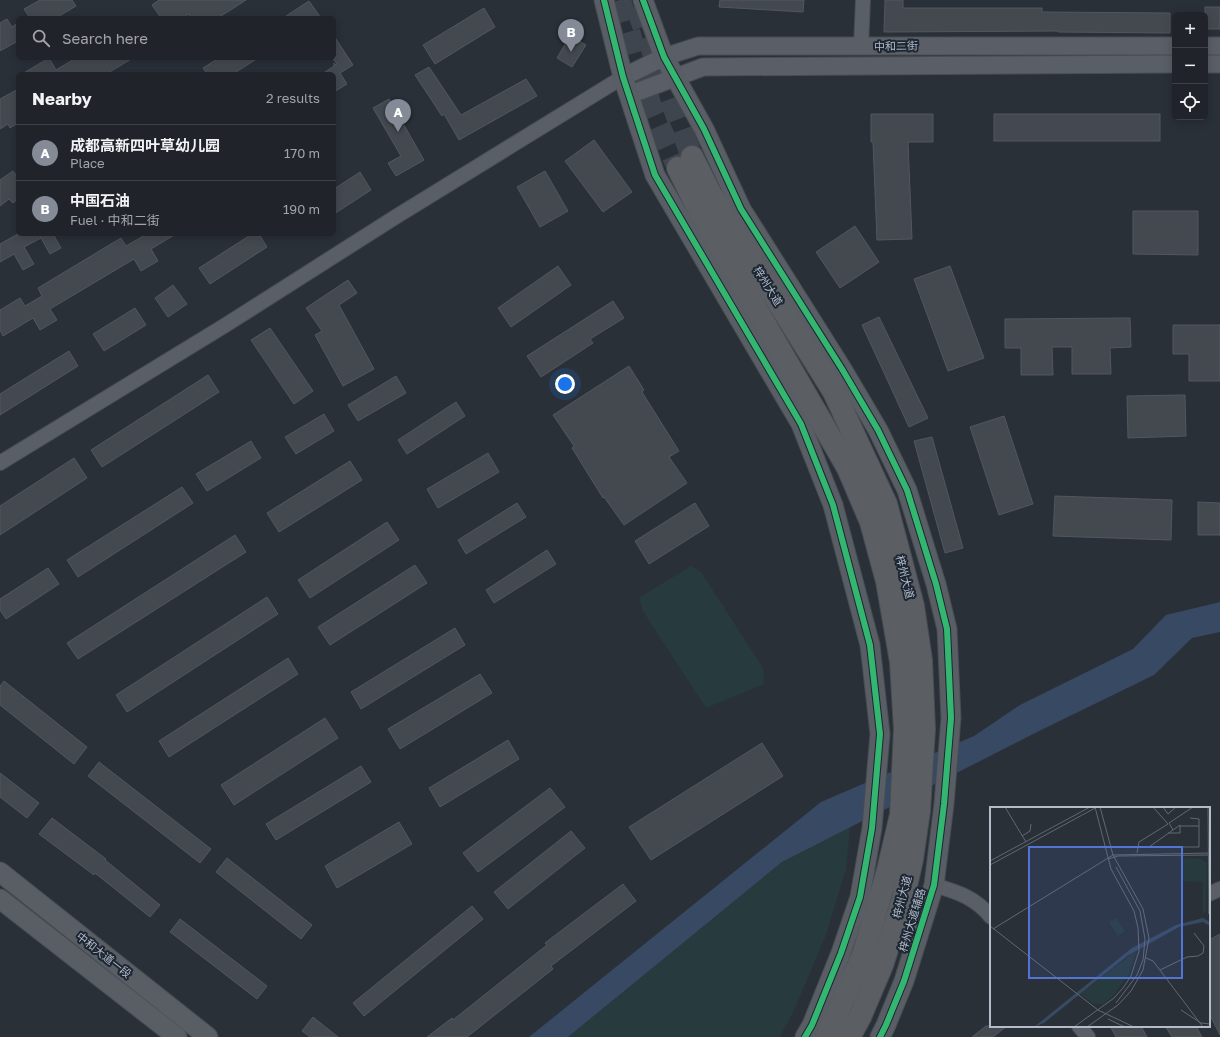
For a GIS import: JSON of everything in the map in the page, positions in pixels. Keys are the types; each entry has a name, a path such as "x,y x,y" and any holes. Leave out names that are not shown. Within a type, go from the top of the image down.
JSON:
{"highway":[{"name":"梓州大道","path":"685,162 710,194 834,392 886,504 913,606 921,660 910,813 912,859 904,898 882,965 860,1017 849,1037"},
{"name":"梓州大道","path":"827,1037 863,955 888,870 910,813"}],"main road":[{"path":"604,0 623,77 655,175 801,424 833,505 870,645 880,734 872,828 860,897 841,953 812,1026 805,1037"},
{"name":"梓州大道辅路","path":"643,0 664,57 704,129 741,209 842,369 878,430 908,490 936,584 947,629 951,718 944,804 934,885 904,981 880,1037"},
{"name":"中和大道一段","path":"0,872 208,1037"},
{"name":"中和大道一段","path":"0,899 177,1037"}],"street":[{"path":"861,47 863,0"},
{"name":"中和二街","path":"623,77 664,57 698,46 1172,46"},
{"path":"1208,46 1220,46"},
{"name":"中和二街","path":"629,95 703,67 1172,64"},
{"path":"1208,64 1220,64"},
{"path":"0,463 224,326 397,216 623,77"},
{"path":"934,885 963,894 985,909 990,916"},
{"path":"1210,894 1220,889"},
{"path":"1080,1027 1088,1037"}],"green space":[{"path":"691,566 701,572 763,668 764,684 706,708 643,611 639,598"},
{"path":"850,827 846,869 826,935 794,1010 780,1037 568,1037 782,862"}],"water":[{"path":"1220,602 1220,632 1192,638 1154,675 1037,732 782,862 568,1037 529,1037 821,802 974,736 1020,705 1133,649 1166,615"}],"building":[{"path":"40,0 72,0 76,6 59,16 29,16 24,9"},
{"path":"159,0 246,0 221,16 190,16 189,14 186,16 160,16 152,5"},
{"path":"720,0 804,0 803,12 719,7"},
{"path":"885,0 903,0 903,8 1042,8 1042,12 1170,13 1170,33 1058,31 884,32"},
{"path":"309,1 320,16 286,16"},
{"path":"1205,7 1220,7 1220,29 1208,29 1208,12 1205,12"},
{"path":"484,8 495,27 435,64 423,45"},
{"path":"7,19 12,27 16,24 16,42 0,51 0,23"},
{"path":"570,36 586,45 572,67 557,58"},
{"path":"336,39 353,65 340,73 347,84 336,91 336,72 325,72 334,66 334,63 335,65 337,64 334,60 336,60"},
{"path":"46,60 50,60 56,70 73,60 130,60 109,72 25,72"},
{"path":"216,60 255,60 236,72 206,72 203,68"},
{"path":"429,67 461,115 526,79 537,96 459,140 444,114 442,116 415,75"},
{"path":"16,90 16,124 10,128 8,124 0,129 0,99"},
{"path":"389,99 424,160 396,176 388,163 401,156 373,108"},
{"path":"871,114 933,114 933,142 908,142 912,239 877,240 873,142 871,142"},
{"path":"994,114 1160,114 1160,141 994,141"},
{"path":"594,140 632,192 603,212 565,161"},
{"path":"13,171 16,175 16,201 13,203 9,199 0,206 0,180"},
{"path":"545,171 568,211 540,227 517,187"},
{"path":"360,172 371,190 336,213 336,188"},
{"path":"1133,211 1198,211 1198,255 1133,254"},
{"path":"855,226 879,262 840,288 816,252"},
{"path":"16,235 54,236 61,248 50,254 41,238 24,247 34,264 23,270 14,254 0,262 0,244"},
{"path":"144,236 173,236 151,249 158,261 141,271 134,259 50,309 57,320 40,330 33,318 3,336 0,330 0,310 20,298 25,306 42,296 38,288 121,238 126,246"},
{"path":"249,236 260,236 267,247 210,284 199,268"},
{"path":"558,266 571,285 511,327 498,308"},
{"path":"950,266 984,358 948,371 914,279"},
{"path":"348,280 357,293 339,305 374,369 343,386 315,335 322,331 306,308"},
{"path":"173,285 187,304 168,317 155,298"},
{"path":"613,301 624,318 590,339 593,343 541,377 527,356"},
{"path":"135,308 146,325 104,351 93,334"},
{"path":"879,317 928,418 909,427 862,325"},
{"path":"1130,318 1131,347 1110,348 1111,374 1072,374 1072,347 1052,347 1053,375 1021,375 1021,348 1005,348 1005,319"},
{"path":"1173,325 1220,325 1220,381 1189,381 1189,354 1173,354"},
{"path":"270,328 313,391 294,404 251,340"},
{"path":"69,351 78,366 0,415 0,394"},
{"path":"629,366 644,390 642,392 679,451 669,457 687,483 624,525 604,497 603,498 572,448 574,446 553,415"},
{"path":"208,375 219,392 102,467 91,450"},
{"path":"396,376 406,393 358,421 348,405"},
{"path":"1185,395 1186,436 1128,438 1127,396"},
{"path":"456,402 465,416 407,454 398,440"},
{"path":"324,414 334,431 296,454 285,437"},
{"path":"1004,416 1033,504 999,515 970,427"},
{"path":"932,437 963,548 945,553 914,441"},
{"path":"251,441 261,458 207,491 196,474"},
{"path":"488,453 499,472 438,508 427,489"},
{"path":"74,458 87,478 0,535 0,506"},
{"path":"350,461 362,480 279,532 267,513"},
{"path":"182,487 193,503 78,577 67,560"},
{"path":"1055,496 1172,500 1171,540 1053,536"},
{"path":"1198,502 1220,503 1220,535 1198,535"},
{"path":"517,503 526,517 466,554 458,540"},
{"path":"695,503 709,526 649,564 635,541"},
{"path":"387,522 399,540 310,598 298,580"},
{"path":"235,535 246,552 78,659 67,643"},
{"path":"547,550 556,564 494,603 486,590"},
{"path":"415,565 427,583 330,645 318,627"},
{"path":"48,568 59,584 6,619 0,610 0,599"},
{"path":"267,597 278,614 127,712 116,695"},
{"path":"455,628 465,645 361,709 351,692"},
{"path":"288,658 298,674 169,757 159,741"},
{"path":"480,674 492,693 400,749 388,729"},
{"path":"4,681 87,747 74,764 0,705 0,686"},
{"path":"325,718 338,738 234,805 221,785"},
{"path":"508,740 519,759 440,807 429,788"},
{"path":"762,743 783,776 651,860 629,827"},
{"path":"99,762 211,849 200,863 88,776"},
{"path":"361,766 371,782 276,840 266,824"},
{"path":"0,773 39,803 27,818 0,797"},
{"path":"550,788 565,807 478,872 463,853"},
{"path":"52,818 106,859 105,860 160,905 150,917 95,873 94,875 39,834"},
{"path":"399,822 412,844 337,888 325,866"},
{"path":"571,831 585,848 508,909 494,892"},
{"path":"227,858 312,925 301,939 216,872"},
{"path":"623,884 636,901 551,966 553,969 467,1037 427,1037 452,1018 453,1020 547,945 545,943"},
{"path":"472,906 483,919 364,1016 353,1003"},
{"path":"180,919 267,986 257,999 170,932"},
{"path":"1220,934 1220,1035 1210,1015 1210,939"},
{"path":"313,1017 338,1037 310,1037 302,1031"},
{"path":"986,1026 1006,1027 993,1037 972,1037"},
{"path":"1111,1027 1142,1027 1147,1037 1116,1037"},
{"path":"1166,1027 1197,1027 1202,1037 1172,1037"}],"tunnel":[{"path":"620,0 651,107 678,168"},
{"path":"636,6 692,157"}],"cycle path":[{"path":"604,0 623,77 655,175 801,424 833,505 870,645 880,734 872,828 860,897 841,953 812,1025 805,1037"},
{"path":"643,0 664,57 704,129 741,209 842,369 878,430 907,490 936,584 947,629 951,718 944,804 934,885 904,981 880,1037"}],"place":[{"name":"中国石油","path":"571,52"},
{"name":"成都高新四叶草幼儿园","path":"398,132"}]}
